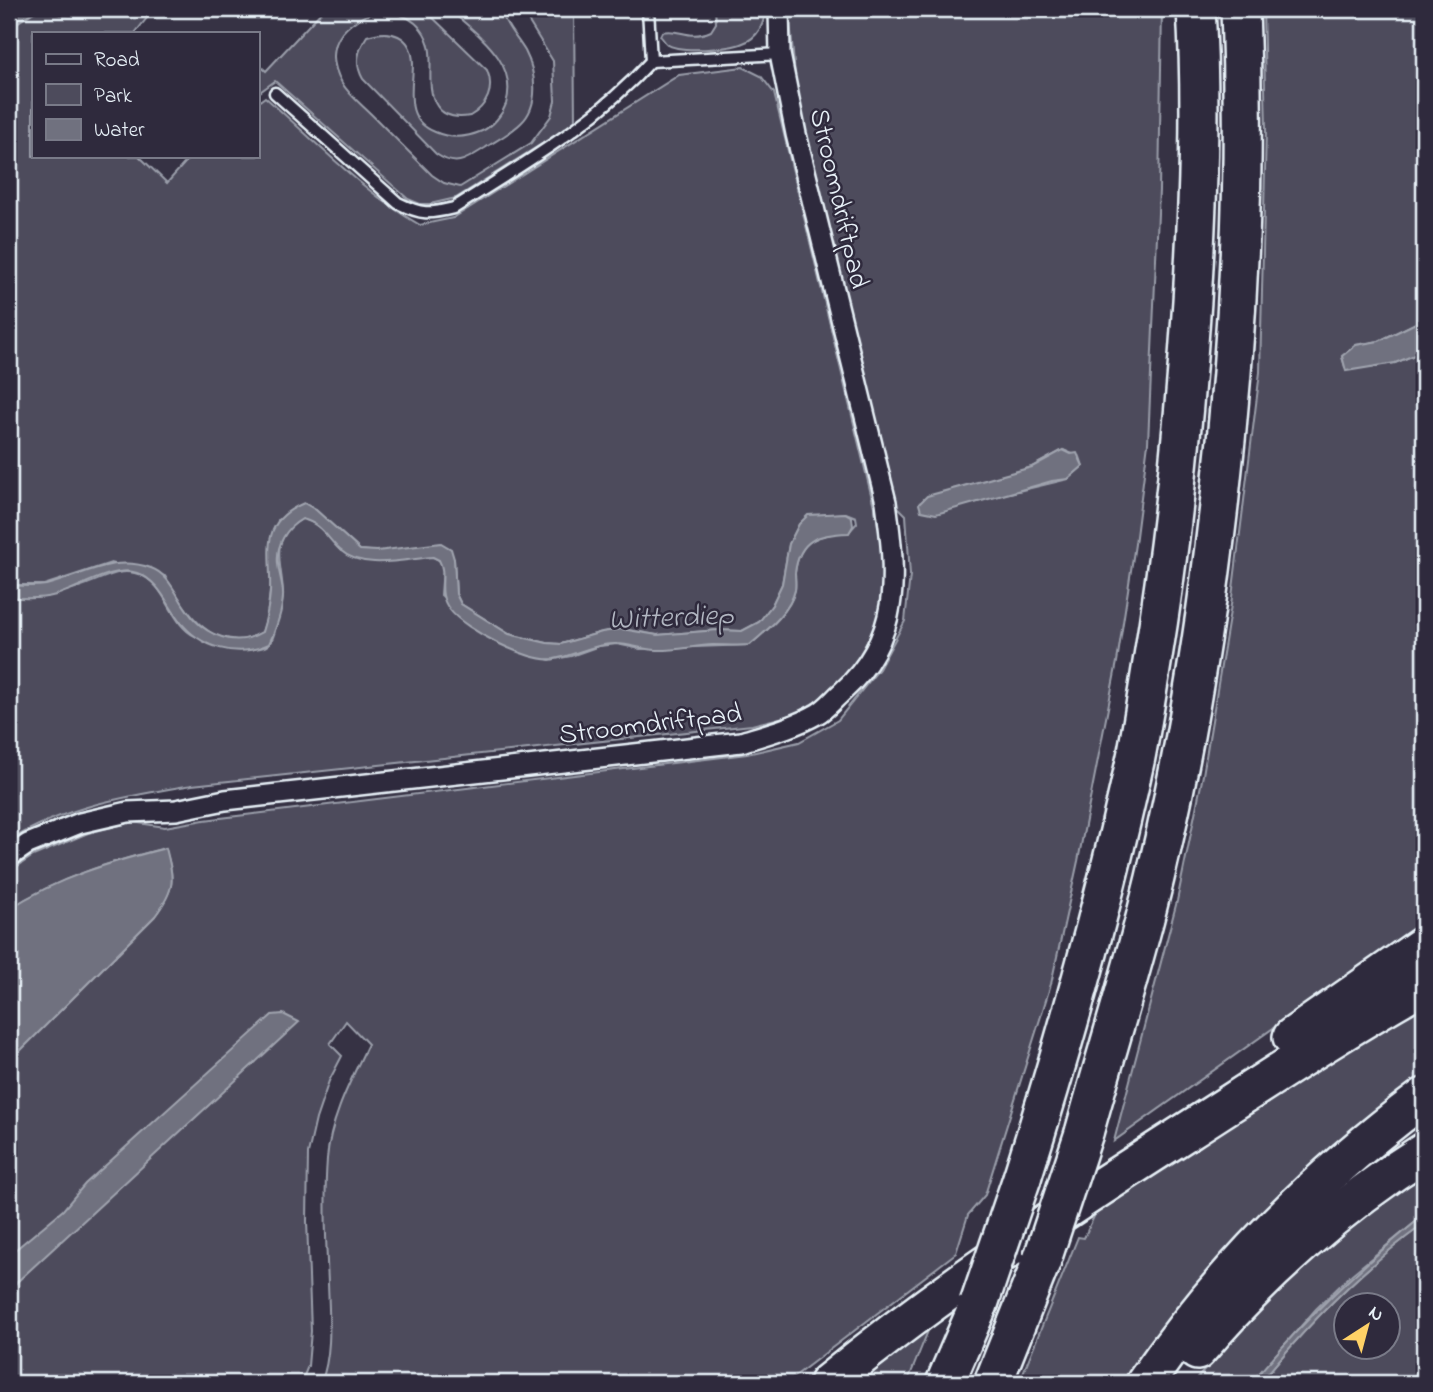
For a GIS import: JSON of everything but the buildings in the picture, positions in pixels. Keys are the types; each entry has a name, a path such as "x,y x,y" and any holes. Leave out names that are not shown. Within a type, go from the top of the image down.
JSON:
{"highway":[{"path":"946,1383 979,1304 1063,1048 1136,755 1168,565 1186,398 1196,236 1200,67 1196,9"},
{"path":"993,1383 1042,1260 1084,1133 1145,917 1184,741 1202,641 1233,376 1242,211 1240,9"},
{"path":"1101,1186 1280,1046 1424,946"},
{"path":"828,1383 924,1310 1101,1186 1424,984"},
{"path":"1145,1383 1186,1327 1255,1246 1332,1172 1424,1097"},
{"path":"1169,1383 1236,1307 1296,1250 1399,1168 1424,1152"}],"street":[{"name":"Stroomdriftpad","path":"9,857 27,844 80,823 128,812 176,810 225,800 741,742 787,728 820,713 867,666 882,638 889,614 894,586 891,537 886,502 796,134 780,54 779,9"}],"lane":[{"path":"648,9 651,61"},
{"path":"275,93 398,202 417,213 432,213 454,208 578,129 624,91 651,61 780,54"}],"green space":[{"path":"70,9 154,9 136,32 32,32 32,158 141,158 167,183 189,158 259,158 259,102 265,97 360,182 420,225 453,218 679,75 743,67 761,76 774,93 882,548 884,577 877,619 858,658 844,675 812,704 788,716 752,725 192,785 121,798 75,811 30,829 9,841 9,597 48,595 121,572 135,573 158,588 180,624 195,636 260,648 268,645 272,639 282,602 280,544 291,527 302,519 319,527 341,551 433,557 439,560 443,567 441,595 495,642 520,652 550,660 599,646 617,644 640,649 750,645 777,621 788,606 795,590 797,562 806,546 812,540 828,534 849,532 857,523 856,517 846,513 808,516 799,524 789,544 782,584 772,605 759,622 742,631 718,630 657,635 622,629 561,644 509,634 461,604 456,594 454,559 360,550 316,510 278,520 267,617 262,632 245,639 230,640 216,636 204,628 182,603 165,576 111,563 44,585 9,585 9,28 37,10 67,15"},
{"path":"324,9 424,9 487,70 490,84 488,96 481,107 470,116 447,115 437,106 431,87 427,38 421,29 403,16 382,12 357,20 346,28 338,39 334,52 335,64 339,77 356,100 432,175 444,183 460,187 531,143 551,116 555,101 553,61 521,9 574,9 575,123 456,198 430,204 420,204 408,199 275,81 259,93 259,65 266,71"},
{"path":"449,9 500,9 529,59 534,78 534,98 521,123 461,161 449,161 436,154 363,79 358,62 361,46 367,36 384,33 398,36 409,46 412,53 412,103 418,120 435,132 453,137 486,129 497,120 506,104 506,75 492,50"},
{"path":"715,9 765,9 764,20 757,34 736,45 704,49 673,47 660,36 662,32 669,31 696,35 711,31 716,23"},
{"path":"789,9 1162,9 1159,190 1148,443 1117,662 1051,984 985,1195 968,1215 956,1253 786,1383 321,1383 329,1334 325,1205 329,1144 342,1100 368,1044 346,1021 330,1044 342,1056 329,1081 308,1154 307,1221 311,1331 308,1366 301,1383 9,1383 9,1062 155,916 166,899 172,876 165,848 84,872 46,888 9,909 9,872 33,856 88,833 132,822 165,827 747,754 799,742 838,720 879,669 905,621 910,575 906,515 897,506 796,87","holes":["1063,450 1080,457 1083,466 1068,479 1010,493 919,503 1032,467"]},
{"path":"1263,9 1424,9 1424,319 1379,341 1356,345 1342,357 1346,370 1395,363 1424,351 1424,921 1114,1141 1177,901 1203,775 1231,605 1260,372 1266,129"},
{"path":"1424,993 1424,1087 1133,1383 1019,1383 1078,1237 1084,1238 1097,1210"},
{"path":"1424,1173 1424,1215 1336,1290 1332,1290 1332,1293 1251,1383 1193,1383 1299,1272 1359,1221"},
{"path":"1424,1224 1424,1383 1260,1383 1332,1303 1332,1360 1402,1360 1402,1290 1345,1290 1379,1259"},
{"path":"930,1326 907,1383 855,1383"}],"water":[{"path":"25,9 70,9 67,15 39,10 9,28 9,20"},
{"path":"1424,319 1424,351 1395,363 1346,371 1342,356 1356,345 1379,341"},
{"path":"1063,450 1071,454 1077,453 1083,466 1068,479 1052,481 936,514 921,511 919,504 927,496 1032,467"},
{"name":"Witterdiep","path":"304,503 316,510 360,550 377,551 441,543 451,549 456,594 461,604 509,634 561,644 622,629 657,635 718,630 742,631 759,622 772,605 782,584 789,544 799,524 808,515 845,513 852,517 853,526 849,533 820,537 806,545 797,561 795,590 788,606 750,645 654,650 609,644 554,659 530,656 469,627 450,610 443,596 439,560 433,557 385,562 360,560 340,550 319,527 302,519 287,532 280,544 278,557 283,593 281,609 269,644 257,648 244,651 220,648 197,638 179,620 151,581 128,571 96,578 50,596 9,597 9,585 46,585 111,565 137,564 161,573 188,612 208,631 227,639 252,637 262,632 266,617 270,593 269,552 273,530 289,511"},
{"path":"166,848 172,876 170,891 155,916 9,1062 9,909 46,888 84,872"},
{"path":"283,1014 299,1022 17,1282 9,1293 9,1255 63,1210 85,1184 272,1015"},
{"path":"1424,1215 1424,1224 1379,1259 1345,1290 1337,1290"},
{"path":"1332,1295 1332,1303 1260,1383 1251,1383"}]}
